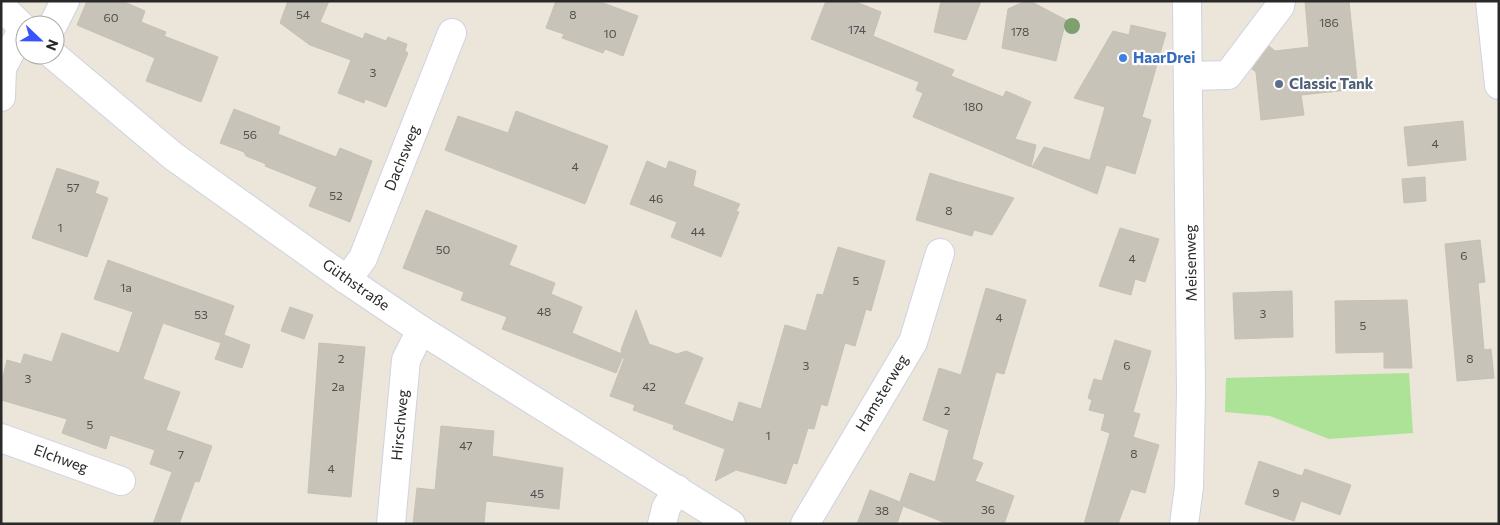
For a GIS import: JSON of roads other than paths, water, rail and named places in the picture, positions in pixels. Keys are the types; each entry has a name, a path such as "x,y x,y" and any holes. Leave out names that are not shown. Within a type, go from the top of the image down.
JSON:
{"street":[{"path":"58,15 65,1"},
{"name":"Meisenweg","path":"1184,524 1189,487 1191,392 1188,1"},
{"path":"1189,76 1228,75 1280,6 1280,1"},
{"path":"1490,1 1499,85"},
{"path":"1,6 15,20"},
{"name":"Dachsweg","path":"347,280 363,258 452,33"},
{"path":"1,97 2,68 15,45"},
{"name":"Güthstraße","path":"65,65 173,156 347,280 421,330 678,489 731,524"},
{"name":"Hamsterweg","path":"805,524 913,342 940,253"},
{"name":"Hirschweg","path":"391,524 406,360 421,330"},
{"name":"Elchweg","path":"1,438 121,481"},
{"path":"662,524 666,508 678,489"}],"place":[{"name":"HaarDrei","path":"1123,58"},
{"name":"Classic Tank","path":"1279,84"}]}
